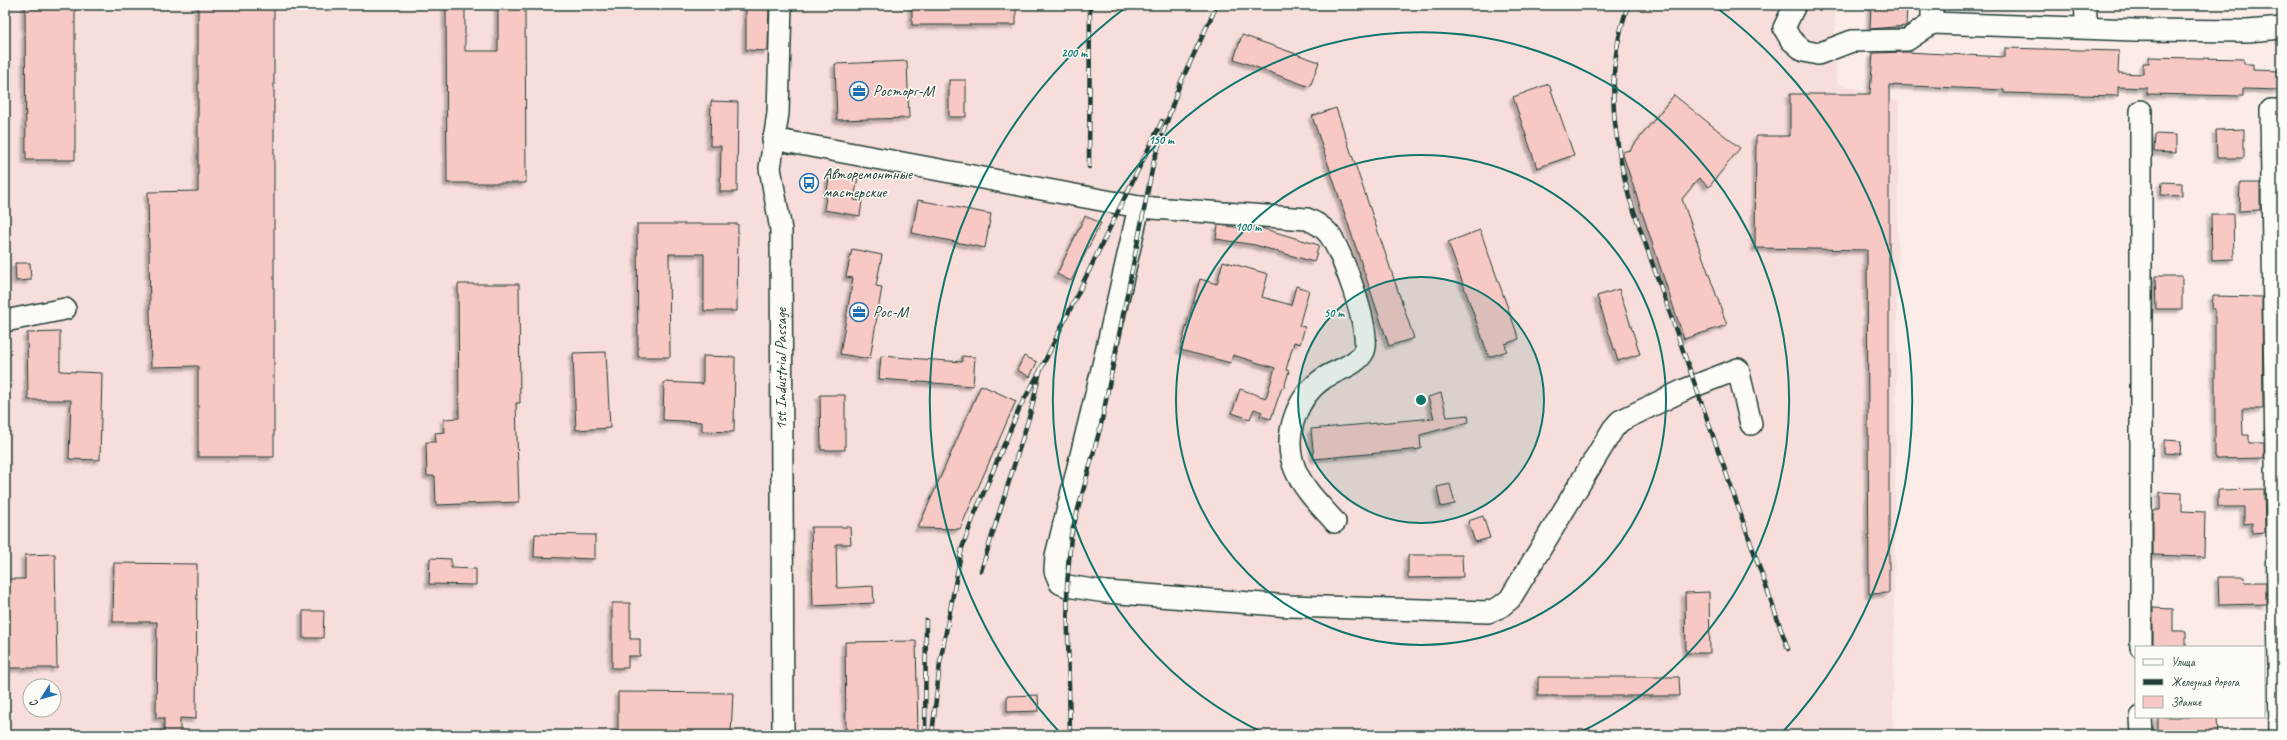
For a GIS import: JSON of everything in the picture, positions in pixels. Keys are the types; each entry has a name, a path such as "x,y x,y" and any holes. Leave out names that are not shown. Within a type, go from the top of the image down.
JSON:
{"street":[{"name":"1st Industrial Passage","path":"781,5 778,113 773,139 771,181 781,230 783,735"},
{"path":"1795,5 1784,28 1791,40 1804,51 1818,54 1852,41 1907,40 1932,14 2087,28 2248,31 2282,28"},
{"path":"2086,5 2087,28"},
{"path":"2280,735 2271,110 2282,110"},
{"path":"2141,111 2141,646"},
{"path":"773,139 1139,207 1307,219 1320,224 1330,235 1354,292 1366,337 1366,345 1359,359 1324,378 1309,392 1294,418 1290,432 1290,451 1295,470 1305,487 1335,522"},
{"path":"1139,207 1100,378 1056,556 1057,578 1060,583 1067,586 1106,592 1290,606 1488,612 1500,607 1510,599 1613,429 1620,421 1684,390 1738,369 1751,424"},
{"path":"5,321 65,309"},
{"path":"2141,718 2142,735"}],"shaded area":[{"path":"5,5 1834,5 1837,83 1899,101 1893,735 5,735"}],"building":[{"path":"25,5 75,5 75,160 26,160"},
{"path":"198,5 274,5 274,457 198,457 198,366 151,367 148,192 198,191"},
{"path":"446,5 465,5 465,51 498,51 498,5 525,5 526,183 447,183"},
{"path":"746,5 769,5 768,51 746,50"},
{"path":"912,5 1016,5 1016,25 912,25"},
{"path":"1871,5 1907,5 1906,26 1870,29"},
{"path":"1242,35 1319,62 1310,87 1234,59"},
{"path":"2005,48 2119,51 2118,73 2143,74 2143,63 2149,63 2149,57 2244,59 2244,64 2253,64 2253,70 2282,71 2282,90 2243,89 2243,96 2147,94 2147,88 2118,87 2118,96 2004,93 2004,90 1889,85 1889,593 1869,594 1867,250 1755,248 1756,136 1790,136 1790,94 1870,94 1873,53 1906,52 2005,57"},
{"path":"907,61 909,118 837,120 835,64"},
{"path":"949,80 966,80 966,117 949,117"},
{"path":"1549,84 1574,155 1537,168 1513,97"},
{"path":"1674,95 1740,148 1709,187 1699,178 1682,199 1727,325 1684,339 1622,152 1630,150"},
{"path":"711,101 738,102 737,192 720,192 721,146 710,146"},
{"path":"1336,108 1414,338 1389,346 1312,116"},
{"path":"2244,129 2244,158 2217,158 2216,130"},
{"path":"2155,134 2176,135 2176,153 2154,152"},
{"path":"830,172 858,177 854,200 862,201 860,216 824,210"},
{"path":"2162,182 2182,183 2182,196 2161,195"},
{"path":"2240,183 2260,183 2260,210 2239,211"},
{"path":"918,200 991,214 985,248 912,233"},
{"path":"2211,214 2233,214 2234,259 2212,260"},
{"path":"1085,216 1101,223 1071,281 1057,274"},
{"path":"637,224 738,224 737,311 704,311 704,254 669,254 670,357 638,357"},
{"path":"1218,225 1259,230 1261,228 1319,245 1314,262 1255,245 1216,239"},
{"path":"1480,230 1519,339 1505,344 1507,351 1489,357 1448,242"},
{"path":"852,249 882,255 876,286 882,287 870,359 840,354 853,278 846,277"},
{"path":"1223,261 1268,274 1262,297 1291,305 1296,286 1309,290 1299,326 1305,327 1300,344 1294,342 1286,370 1289,371 1284,388 1282,387 1271,419 1260,416 1262,412 1254,409 1250,419 1232,413 1240,389 1266,398 1275,368 1233,355 1231,363 1180,350 1200,279 1217,284"},
{"path":"15,263 30,263 31,280 16,281"},
{"path":"2155,276 2182,276 2182,309 2156,309"},
{"path":"458,284 519,284 520,403 516,403 519,502 436,505 435,476 427,476 426,442 436,442 435,433 445,432 444,419 459,418"},
{"path":"1619,289 1640,354 1618,361 1597,296"},
{"path":"2213,296 2262,297 2263,409 2242,409 2243,435 2249,435 2249,443 2264,443 2264,458 2215,459 2215,309 2212,309"},
{"path":"60,332 60,371 102,373 100,460 69,459 71,400 28,400 27,333"},
{"path":"606,352 610,428 576,430 573,353"},
{"path":"703,356 735,357 734,432 702,431 702,422 663,420 664,382 703,384"},
{"path":"881,356 962,362 962,356 975,357 973,386 879,379"},
{"path":"1024,356 1037,362 1030,377 1017,370"},
{"path":"981,385 1016,401 960,529 918,528"},
{"path":"1441,393 1447,417 1468,415 1469,422 1420,435 1421,449 1314,459 1311,429 1434,418 1428,397"},
{"path":"820,395 845,395 845,450 821,450"},
{"path":"2164,440 2181,441 2180,454 2164,453"},
{"path":"1450,484 1455,504 1441,507 1437,487"},
{"path":"2264,489 2265,532 2252,533 2252,523 2244,524 2244,507 2218,507 2218,490"},
{"path":"2160,492 2182,493 2182,511 2205,512 2204,557 2153,555 2153,510 2160,510"},
{"path":"1483,516 1490,538 1475,542 1468,521"},
{"path":"811,527 850,527 851,544 836,544 837,588 873,586 874,603 813,606"},
{"path":"535,534 595,535 595,559 534,557"},
{"path":"55,554 57,668 5,668 6,579 25,579 25,555"},
{"path":"1408,555 1462,555 1463,577 1408,578"},
{"path":"430,558 451,559 451,568 476,569 476,585 429,584"},
{"path":"114,563 197,564 196,719 180,718 180,735 164,735 164,718 156,718 157,622 113,622"},
{"path":"2218,577 2244,577 2245,582 2266,582 2266,604 2219,605"},
{"path":"1709,592 1710,653 1686,653 1685,593"},
{"path":"612,603 630,603 630,639 640,639 640,656 628,656 628,668 612,668"},
{"path":"2153,608 2173,609 2173,631 2186,631 2186,646 2153,646"},
{"path":"303,611 324,611 323,638 303,638"},
{"path":"916,641 918,735 846,735 845,642"},
{"path":"1538,677 1679,677 1680,696 1538,696"},
{"path":"618,692 733,693 731,735 618,735"},
{"path":"1038,695 1039,711 1007,712 1007,696"},
{"path":"2158,718 2217,718 2218,735 2200,735 2199,730 2158,730"}],"railway":[{"path":"1089,167 1090,5"},
{"path":"1070,735 1067,586 1071,535 1101,425 1154,160 1179,86 1217,5"},
{"path":"1628,5 1616,54 1614,101 1618,148 1629,197 1788,649"},
{"path":"1040,371 1162,121"},
{"path":"932,735 940,663 962,548 975,513 1020,407 1040,371 1031,411 981,571"},
{"path":"925,735 926,620"}],"place":[{"name":"Росторг-М","path":"859,91"},
{"name":"Авторемонтные мастерские","path":"809,183"},
{"name":"Рос-М","path":"859,312"}]}
